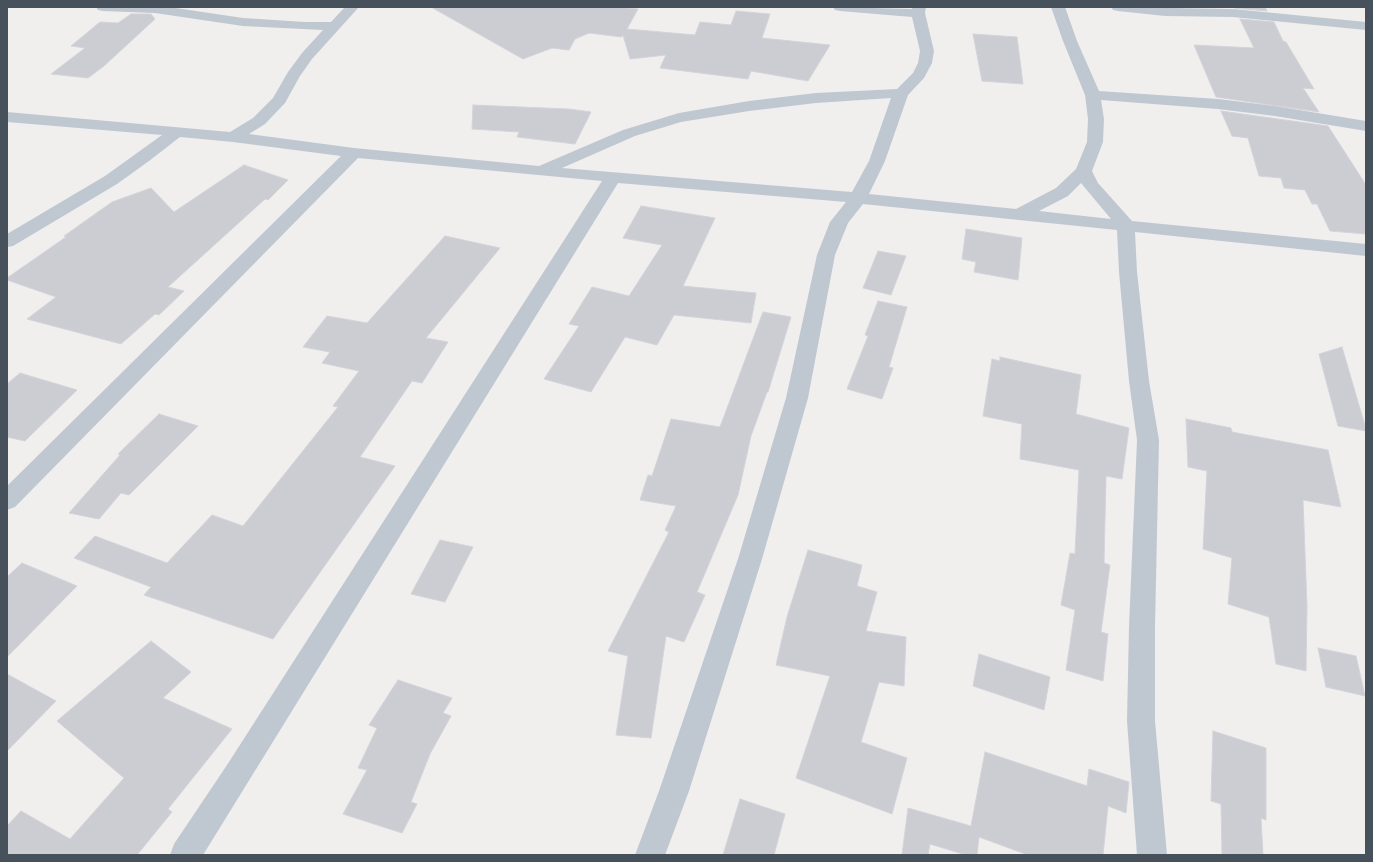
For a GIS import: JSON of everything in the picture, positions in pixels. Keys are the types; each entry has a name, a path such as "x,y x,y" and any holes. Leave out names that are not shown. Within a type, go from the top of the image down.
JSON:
{"street":[{"path":"103,7 155,9 250,22 334,26"},
{"path":"233,137 259,121 270,111 280,100 292,75 307,56 352,7"},
{"path":"650,855 674,791 750,558 792,413 813,323 826,255 839,222 858,198 878,161 901,93 919,75 925,63 927,51 918,10 840,7"},
{"path":"1020,214 1062,192 1084,171 1095,142 1096,119 1093,95 1070,41 1058,7"},
{"path":"1118,7 1165,12 1233,13 1366,26"},
{"path":"542,171 629,133 679,118 749,106 816,98 901,93"},
{"path":"1093,95 1226,105 1322,118 1366,126"},
{"path":"7,116 233,137 354,153 1020,214 1365,251"},
{"path":"7,242 111,180 143,158 176,132"},
{"path":"7,501 354,153"},
{"path":"1084,171 1090,185 1126,225 1128,272 1138,373 1148,440 1142,626 1141,721 1152,855"},
{"path":"185,855 250,755 614,176"}],"building":[{"path":"431,7 617,7 638,9 627,29 695,35 700,22 731,25 736,11 770,14 762,38 830,45 808,81 751,71 748,79 660,68 666,55 630,59 623,35 622,37 589,33 575,39 569,50 552,48 523,59"},
{"path":"1265,7 1267,11 1234,8"},
{"path":"131,14 151,14 155,19 104,66 88,78 51,74 85,48 71,46 100,22 118,23"},
{"path":"1240,19 1274,22 1283,41 1286,42 1314,89 1303,88 1319,112 1216,97 1194,45 1254,48"},
{"path":"973,34 1017,37 1023,84 982,81"},
{"path":"473,105 569,109 591,112 575,144 517,137 519,132 472,129"},
{"path":"1221,111 1328,126 1366,185 1366,234 1330,231 1317,204 1312,204 1305,190 1284,188 1281,178 1259,176 1248,138 1232,136"},
{"path":"244,165 288,180 268,200 265,199 168,287 184,291 159,315 155,314 121,344 27,319 56,297 7,280 7,278 66,237 64,236 112,202 151,188 174,212"},
{"path":"641,206 715,218 683,286 756,293 751,323 674,315 657,345 625,337 591,392 544,379 579,326 569,324 592,287 629,296 662,245 623,238"},
{"path":"966,229 1022,238 1018,280 974,272 976,262 962,259"},
{"path":"445,236 500,248 426,338 448,342 422,383 412,381 360,457 395,466 273,639 144,595 151,587 74,558 95,536 167,563 212,515 243,526 338,407 333,406 359,371 322,363 330,352 303,347 327,316 367,323"},
{"path":"878,251 906,256 891,295 863,288"},
{"path":"878,301 907,307 889,367 893,368 882,399 847,389 868,336 865,335"},
{"path":"763,312 791,317 768,392 751,436 738,495 697,592 705,595 684,642 666,636 651,738 616,735 628,656 608,651 669,532 665,530 676,506 640,500 648,475 652,476 671,419 720,427"},
{"path":"1342,347 1366,431 1338,426 1319,354"},
{"path":"1000,357 1081,375 1076,414 1129,428 1122,479 1106,476 1104,563 1110,565 1101,632 1108,634 1103,681 1066,670 1075,610 1061,605 1070,553 1075,554 1079,470 1020,459 1022,424 983,416 992,359 1000,361"},
{"path":"20,373 77,390 25,441 7,437 7,384"},
{"path":"159,414 198,426 129,495 121,493 99,519 69,513 120,455 118,454"},
{"path":"1186,419 1231,428 1232,432 1328,450 1341,507 1303,500 1307,606 1306,671 1276,664 1269,617 1228,604 1232,558 1203,549 1207,471 1188,467"},
{"path":"440,540 473,547 445,602 411,594"},
{"path":"808,550 862,565 857,586 877,592 866,631 906,637 904,686 879,682 861,742 907,758 892,814 796,778 830,676 776,665 787,617"},
{"path":"22,563 77,586 7,657 7,577"},
{"path":"151,641 191,672 163,698 232,729 168,809 172,812 137,855 7,855 7,826 21,811 70,839 124,778 57,721"},
{"path":"1318,648 1356,656 1365,696 1326,687"},
{"path":"979,654 1050,677 1044,710 973,686"},
{"path":"7,674 56,701 7,751"},
{"path":"398,680 452,698 443,713 451,716 430,754 411,802 417,804 402,833 343,814 367,770 358,768 377,728 369,725"},
{"path":"1213,731 1266,748 1266,820 1261,818 1263,855 1222,855 1221,804 1211,801"},
{"path":"985,752 1087,786 1089,769 1129,782 1126,813 1108,806 1103,855 1028,855 979,837 977,855 966,855 930,844 928,855 902,855 908,808 971,826"},
{"path":"740,799 785,814 774,855 723,855"}]}
